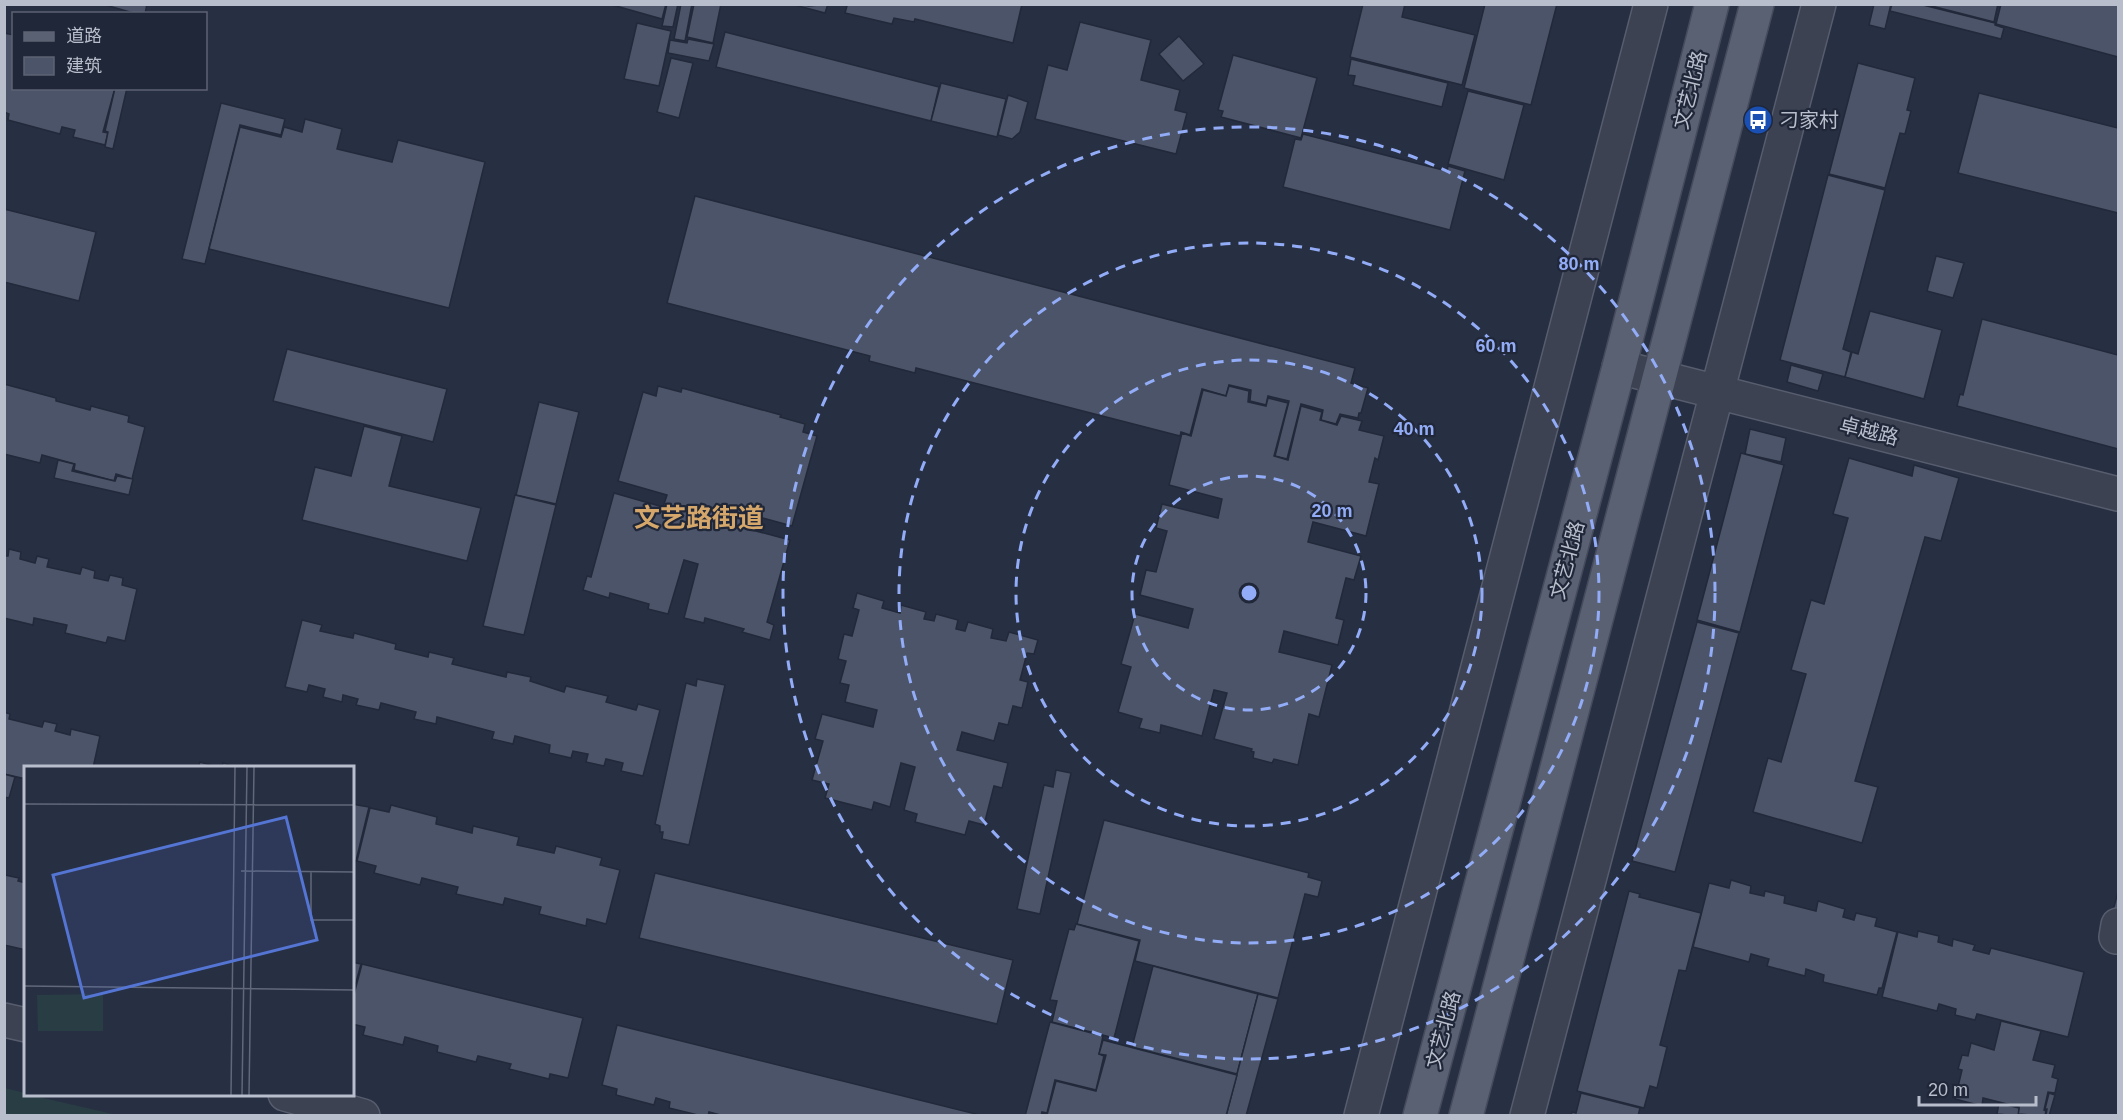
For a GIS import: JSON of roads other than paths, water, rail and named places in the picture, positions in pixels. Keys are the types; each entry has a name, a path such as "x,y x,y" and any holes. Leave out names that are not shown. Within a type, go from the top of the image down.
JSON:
{"main road":[{"name":"文艺北路","path":"1420,1116 1619,367 1712,4"},
{"path":"1466,1116 1757,4"}],"street":[{"path":"1360,1116 1651,4"},
{"path":"1527,1116 1819,4"},
{"name":"卓越路","path":"1619,367 2118,494"},
{"path":"2118,925 2116,937 2118,937"},
{"path":"4,1020 24,1025"},
{"path":"289,1096 363,1116"}],"place":[{"name":"刁家村","path":"1758,120"}],"district":[{"name":"文艺路街道","path":"699,518"}]}
